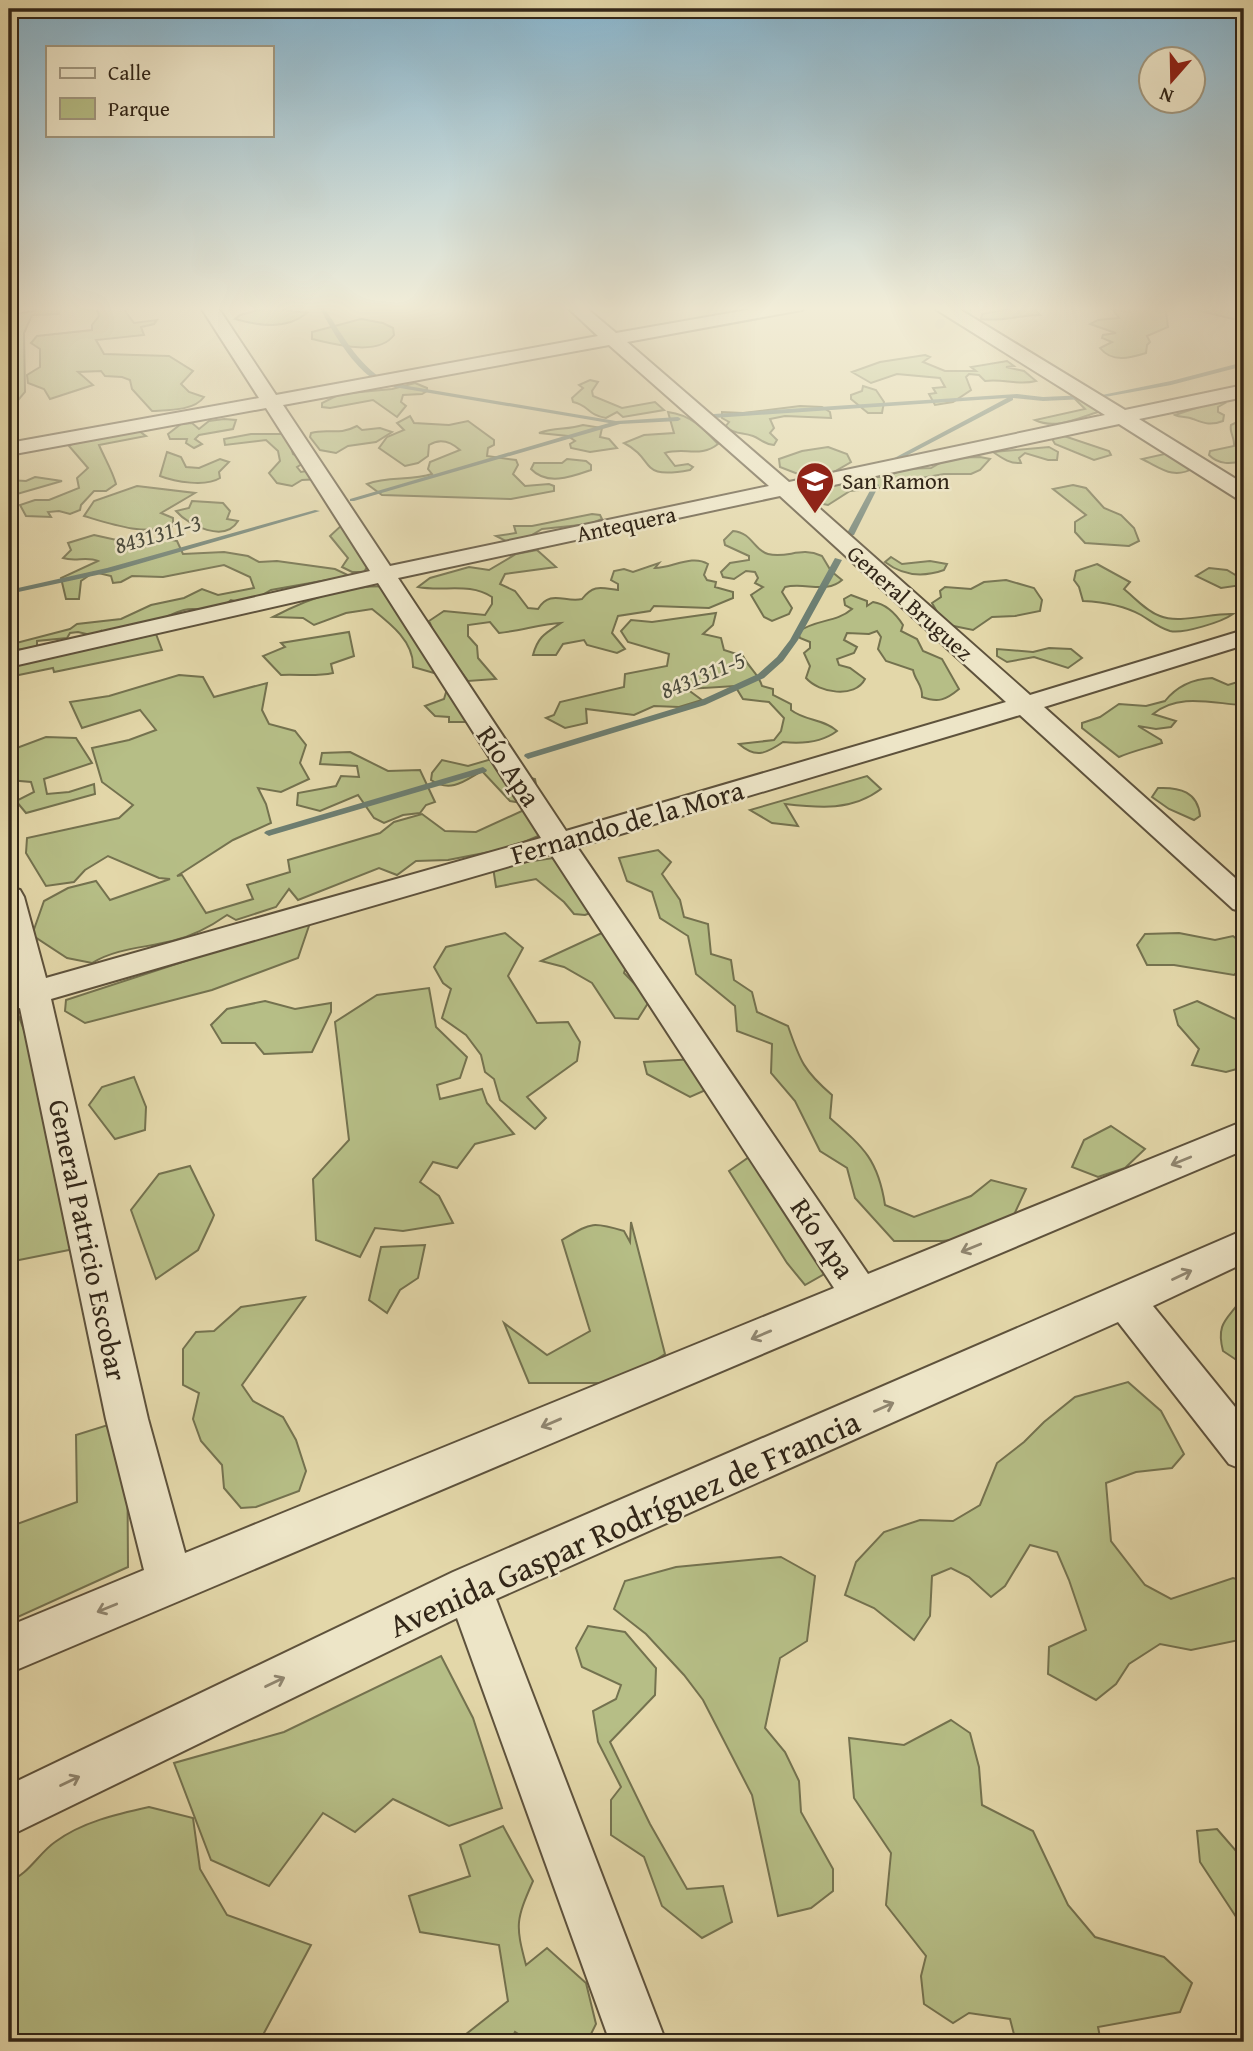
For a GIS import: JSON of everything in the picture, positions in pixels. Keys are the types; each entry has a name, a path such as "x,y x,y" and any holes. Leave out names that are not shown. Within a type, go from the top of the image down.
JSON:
{"street":[{"path":"9,449 263,402"},
{"name":"Río Apa","path":"273,402 619,935 860,1294"},
{"name":"General Bruguez","path":"684,402 786,490 1244,902"},
{"path":"1095,402 1244,494"},
{"name":"Antequera","path":"9,660 386,574 1198,402"},
{"name":"Fernando de la Mora","path":"21,996 561,842 1244,637"},
{"name":"General Patricio Escobar","path":"9,897 21,996 170,1582"},
{"path":"9,1649 1244,1135"},
{"name":"Avenida Gaspar Rodríguez de Francia","path":"9,1811 469,1588 1125,1301 1244,1246"},
{"path":"1125,1301 1244,1450"},
{"path":"469,1588 638,2042"}],"green space":[{"path":"9,402 17,402 9,411"},
{"path":"144,402 200,402 173,410 152,411"},
{"path":"364,402 330,408 322,407 322,403"},
{"path":"375,402 401,402 406,406 397,417"},
{"path":"573,402 607,402 622,408 655,402 664,410 623,417 617,412 606,418"},
{"path":"854,402 884,402 882,413 868,413"},
{"path":"933,402 953,402 953,402 935,405"},
{"path":"1078,402 1092,402 1098,407 1098,412 1059,423 1035,420 1085,409"},
{"path":"1215,402 1225,403 1218,407 1218,412 1224,415 1223,421 1207,423 1175,415"},
{"path":"800,406 822,407 830,412 831,418 785,416 770,419 774,428 770,433 777,440 774,445 729,430 725,427 729,422 722,418 722,412 743,413"},
{"path":"668,412 690,419 718,444 705,450 665,453 675,466 688,464 693,467 690,470 655,470 624,443 644,435 674,433"},
{"path":"410,416 414,423 449,425 468,421 494,440 494,445 488,448 487,456 516,460 518,465 513,474 525,486 549,484 554,486 554,491 511,499 382,495 367,484 432,474 428,469 430,462 460,450 445,442 433,443 429,445 428,456 418,463 405,466 379,448 387,437 404,430 397,423"},
{"path":"236,420 233,429 199,435 195,439 202,444 194,448 186,443 187,439 170,439 168,434 181,424 192,423 199,429 209,421"},
{"path":"1237,422 1244,424 1244,461 1217,461 1209,455 1210,451 1234,446 1231,425"},
{"path":"583,425 602,428 600,437 609,439 617,448 590,452 571,448 570,444 575,441 568,436 539,433 572,428"},
{"path":"357,426 362,430 380,428 392,432 376,442 348,446 336,453 320,450 310,437 311,433 344,431"},
{"path":"136,429 146,436 99,445 116,484 106,491 94,491 81,505 80,510 70,514 59,511 48,512 51,517 26,516 20,505 35,500 49,500 79,488 77,478 88,468 69,446 84,437"},
{"path":"251,434 287,434 293,454 307,461 297,467 301,472 318,469 321,479 302,480 292,486 277,483 269,473 280,461 278,451 266,440 225,445 224,439"},
{"path":"1061,435 1109,451 1111,455 1094,460 1055,444 1051,437"},
{"path":"828,447 847,454 851,462 832,473 798,474 780,467 779,459 802,451"},
{"path":"1049,447 1058,452 1057,460 1025,453 1019,458 1021,463 1017,463 993,452"},
{"path":"167,452 181,457 186,467 199,468 220,459 229,462 219,472 220,478 214,481 182,482 160,476"},
{"path":"1169,453 1194,468 1173,473 1142,459"},
{"path":"949,458 990,459 980,470 971,474 944,474 910,480 896,490 887,487 850,491 828,505 818,503 809,494 812,490 848,477 886,477 904,469 931,468"},
{"path":"567,459 586,461 591,465 591,470 552,479 531,469 534,463 562,463"},
{"path":"35,477 62,481 17,494 9,493 9,480 26,481"},
{"path":"1073,485 1086,488 1104,508 1121,515 1134,528 1139,541 1129,546 1085,543 1075,532 1075,522 1086,515 1053,489"},
{"path":"137,486 195,493 161,513 173,518 173,526 162,529 128,528 84,516 94,501"},
{"path":"192,501 223,503 230,511 227,519 238,521 225,531 198,527 176,511 189,508"},
{"path":"592,514 600,515 602,519 590,524 542,529 522,541 510,543 496,536 516,533 514,526 532,526"},
{"path":"344,523 369,564 364,572 352,572 342,567 348,558 330,536"},
{"path":"733,531 745,535 768,554 807,552 822,556 831,571 842,580 822,587 785,587 782,592 792,608 789,614 772,621 764,617 751,595 763,587 755,583 758,578 755,572 746,571 734,579 723,577 721,572 730,563 749,560 749,556 725,545 724,540"},
{"path":"94,535 148,547 167,539 177,541 183,554 224,552 248,556 259,562 277,561 335,569 350,576 271,590 247,604 231,600 212,611 184,610 103,637 101,631 95,636 70,633 67,638 37,641 37,648 15,650 16,643 70,629 77,624 121,619 151,605 184,598 202,589 218,595 254,588 250,577 224,565 163,577 132,576 113,583 111,576 94,572 81,581 79,599 66,599 61,578 98,561 63,558 71,550 68,543"},
{"path":"537,550 556,567 505,574 500,584 515,591 528,608 538,609 553,598 582,599 598,588 618,590 618,584 611,580 614,571 624,569 633,572 659,563 655,568 695,560 708,564 704,575 707,580 716,582 715,587 733,592 733,598 709,608 654,606 650,611 618,616 612,633 625,649 617,653 587,645 584,640 563,644 556,655 533,655 540,639 561,623 499,633 490,622 468,625 468,636 477,646 478,658 496,679 468,681 451,658 447,673 434,673 413,667 410,650 405,642 394,627 372,609 346,613 314,625 303,618 273,617 304,602 335,592 366,587 400,587 439,644 429,621 444,611 485,615 492,604 492,597 474,590 418,587 430,578 469,567 489,570 516,554"},
{"path":"891,557 902,564 930,561 947,564 944,570 914,574 885,562"},
{"path":"1097,564 1130,582 1124,589 1145,608 1160,616 1186,619 1233,614 1202,627 1170,631 1127,609 1083,601 1074,580 1076,571"},
{"path":"1209,568 1227,570 1242,579 1242,585 1221,588 1196,576"},
{"path":"1006,580 1034,588 1042,600 1040,611 992,617 973,630 944,624 932,603 941,597 940,591 945,587 971,589 984,582"},
{"path":"851,595 867,601 867,606 873,602 890,610 903,625 901,631 917,639 923,651 942,659 959,689 942,699 922,697 913,670 886,661 878,649 881,637 877,631 869,634 847,633 844,640 857,647 854,653 837,659 839,665 850,668 865,679 860,685 837,692 819,687 806,678 810,666 804,653 810,648 810,642 800,638 798,632 852,609 845,605 844,599"},
{"path":"716,613 713,625 703,634 721,638 724,650 743,656 762,686 773,689 773,695 791,704 791,710 837,731 818,740 804,743 783,742 761,753 751,752 739,744 774,740 781,731 784,718 769,702 743,699 735,686 687,689 702,700 679,707 654,706 634,715 586,709 587,723 565,728 546,718 554,715 560,702 624,687 625,674 667,666 669,654 628,642 621,631 631,620 652,622"},
{"path":"349,632 354,656 331,664 333,673 281,675 263,656 285,647 281,643"},
{"path":"156,634 162,650 54,672 53,668 9,677 9,667"},
{"path":"1049,648 1071,649 1082,658 1068,668 1034,657 1007,662 997,656 997,649 1033,652"},
{"path":"179,675 203,677 214,697 267,683 262,710 269,724 295,731 306,745 300,763 309,779 281,792 258,788 271,823 233,840 177,876 182,875 206,913 253,899 247,885 290,872 288,860 380,833 394,822 422,814 445,831 476,832 524,810 543,834 510,848 448,860 416,861 397,875 379,868 298,900 289,889 276,907 236,920 227,915 187,937 121,951 92,963 67,958 32,935 44,901 68,888 96,881 110,900 170,879 159,878 108,856 85,870 74,882 46,886 26,853 27,838 119,818 133,805 102,782 92,748 129,740 156,730 140,710 82,728 70,702 109,696"},
{"path":"1212,678 1228,685 1244,680 1244,691 1238,695 1243,700 1241,705 1195,701 1173,703 1153,714 1176,721 1171,727 1156,729 1138,726 1162,743 1119,757 1082,728 1082,723 1100,717 1119,704 1146,706 1165,701 1186,684"},
{"path":"447,689 479,715 465,722 449,722 449,717 435,716 425,706 444,699"},
{"path":"46,737 76,738 92,763 44,779 47,794 69,792 94,784 95,794 26,813 16,801 34,792 31,782 9,780 14,749"},
{"path":"350,752 388,771 420,770 435,802 426,805 420,813 403,815 384,823 374,818 358,795 320,811 297,805 298,793 336,786 341,776 359,777 357,766 320,764 322,753"},
{"path":"495,758 523,776 535,779 538,795 527,804 510,801 482,771 459,784 446,786 431,780 432,773 442,760 468,766"},
{"path":"867,776 881,789 859,801 823,807 785,804 798,826 772,823 750,810"},
{"path":"1158,788 1180,790 1192,796 1200,816 1194,820 1169,809 1152,797"},
{"path":"658,850 671,862 662,874 680,900 684,917 708,924 711,954 731,960 734,980 752,992 757,1012 788,1026 804,1065 832,1095 830,1118 852,1137 873,1165 885,1205 914,1217 971,1196 991,1180 1026,1189 1005,1234 942,1241 894,1241 855,1198 847,1168 820,1151 795,1101 771,1073 772,1044 737,1031 735,1006 696,974 688,936 660,918 652,892 627,881 619,858"},
{"path":"560,857 607,907 585,915 574,914 536,879 496,887 493,867"},
{"path":"311,920 298,958 212,990 85,1023 65,1011 66,1000"},
{"path":"604,932 629,958 624,973 650,1000 638,1019 615,1018 592,983 564,967 541,961"},
{"path":"505,933 523,948 508,976 537,1023 568,1022 580,1042 577,1061 527,1097 546,1118 535,1129 500,1100 494,1079 485,1072 481,1055 466,1035 442,1018 451,989 443,983 434,967 446,947"},
{"path":"1179,933 1215,940 1233,936 1244,945 1244,966 1234,975 1174,965 1147,965 1137,945 1145,934"},
{"path":"429,988 436,1027 467,1057 460,1078 437,1085 440,1099 482,1089 487,1103 514,1134 475,1144 457,1168 433,1162 420,1182 439,1196 453,1223 403,1231 375,1228 360,1257 316,1240 313,1179 349,1140 335,1022 377,995"},
{"path":"265,1001 295,1009 331,1003 331,1012 312,1052 264,1054 255,1043 222,1043 211,1025 227,1009"},
{"path":"1197,1001 1244,1023 1244,1067 1226,1072 1192,1065 1199,1049 1178,1025 1174,1010"},
{"path":"16,1009 104,1243 9,1262 9,1011"},
{"path":"695,1059 708,1089 690,1097 647,1074 644,1062"},
{"path":"134,1077 146,1107 145,1130 115,1139 89,1105 102,1087"},
{"path":"1111,1126 1145,1149 1125,1168 1098,1177 1072,1167 1084,1140"},
{"path":"762,1148 835,1268 805,1285 787,1263 729,1171"},
{"path":"190,1166 214,1215 198,1250 156,1279 131,1210 159,1174"},
{"path":"631,1222 665,1354 620,1383 529,1383 504,1323 547,1355 590,1331 562,1240 586,1227 598,1225 624,1231 630,1242"},
{"path":"425,1245 418,1278 400,1290 387,1313 369,1300 381,1247"},
{"path":"1244,1295 1244,1365 1223,1351 1221,1333 1225,1320"},
{"path":"305,1297 242,1385 253,1401 283,1417 296,1440 306,1471 299,1491 256,1507 241,1508 224,1488 222,1465 201,1441 193,1419 199,1393 183,1385 183,1349 196,1332 214,1331 241,1307"},
{"path":"1128,1382 1161,1411 1184,1454 1172,1468 1136,1472 1106,1483 1111,1541 1145,1585 1171,1599 1233,1578 1244,1581 1244,1639 1191,1650 1160,1644 1129,1664 1116,1684 1096,1700 1048,1674 1049,1647 1086,1630 1057,1552 1030,1545 1005,1586 991,1597 969,1577 951,1568 932,1576 930,1616 914,1640 874,1608 845,1595 856,1562 884,1532 920,1520 953,1521 980,1505 997,1463 1044,1422 1075,1397"},
{"path":"127,1419 128,1567 9,1621 9,1527 77,1502 76,1435"},
{"path":"781,1557 815,1576 807,1641 780,1658 765,1728 785,1752 799,1781 801,1812 833,1869 833,1891 811,1908 778,1916 752,1795 703,1700 646,1634 614,1609 625,1581 676,1567"},
{"path":"588,1626 625,1632 656,1668 655,1695 610,1742 650,1824 687,1889 723,1886 732,1922 702,1938 662,1906 644,1857 611,1835 611,1800 621,1787 598,1742 593,1711 616,1699 621,1685 582,1667 576,1648"},
{"path":"441,1656 473,1718 502,1808 449,1826 393,1799 355,1832 323,1813 269,1886 211,1860 174,1763 284,1732"},
{"path":"951,1720 970,1733 979,1767 982,1805 1033,1831 1068,1905 1095,1937 1164,1957 1192,1983 1180,2012 1098,2027 1101,2042 1016,2042 1010,2019 969,2013 953,2023 924,2004 921,1976 926,1956 886,1905 891,1853 854,1798 849,1738 904,1745"},
{"path":"149,1807 193,1818 200,1869 227,1915 311,1945 264,2033 269,2042 9,2042 9,1881 22,1874 65,1835 112,1816"},
{"path":"503,1826 533,1881 519,1922 526,1965 547,1948 586,1983 596,2024 587,2042 531,2042 515,2032 510,2042 456,2042 508,2001 499,1945 420,1932 409,1896 470,1876 460,1845"},
{"path":"1217,1829 1244,1860 1244,1929 1200,1862 1197,1831"}],"waterway":[{"path":"491,402 614,422"},
{"name":"8431311-3","path":"714,416 930,402"},
{"name":"8431311-5","path":"887,464 1006,402"},
{"name":"8431311-3","path":"352,500 620,422 678,419"},
{"name":"8431311-5","path":"850,535 876,485"},
{"name":"8431311-3","path":"9,592 108,570 317,511"},
{"name":"8431311-5","path":"528,756 702,703 761,676 780,659 794,640 838,560"},
{"name":"8431311-5","path":"269,833 483,770"}],"place":[{"name":"San Ramon","path":"815,515"}]}
